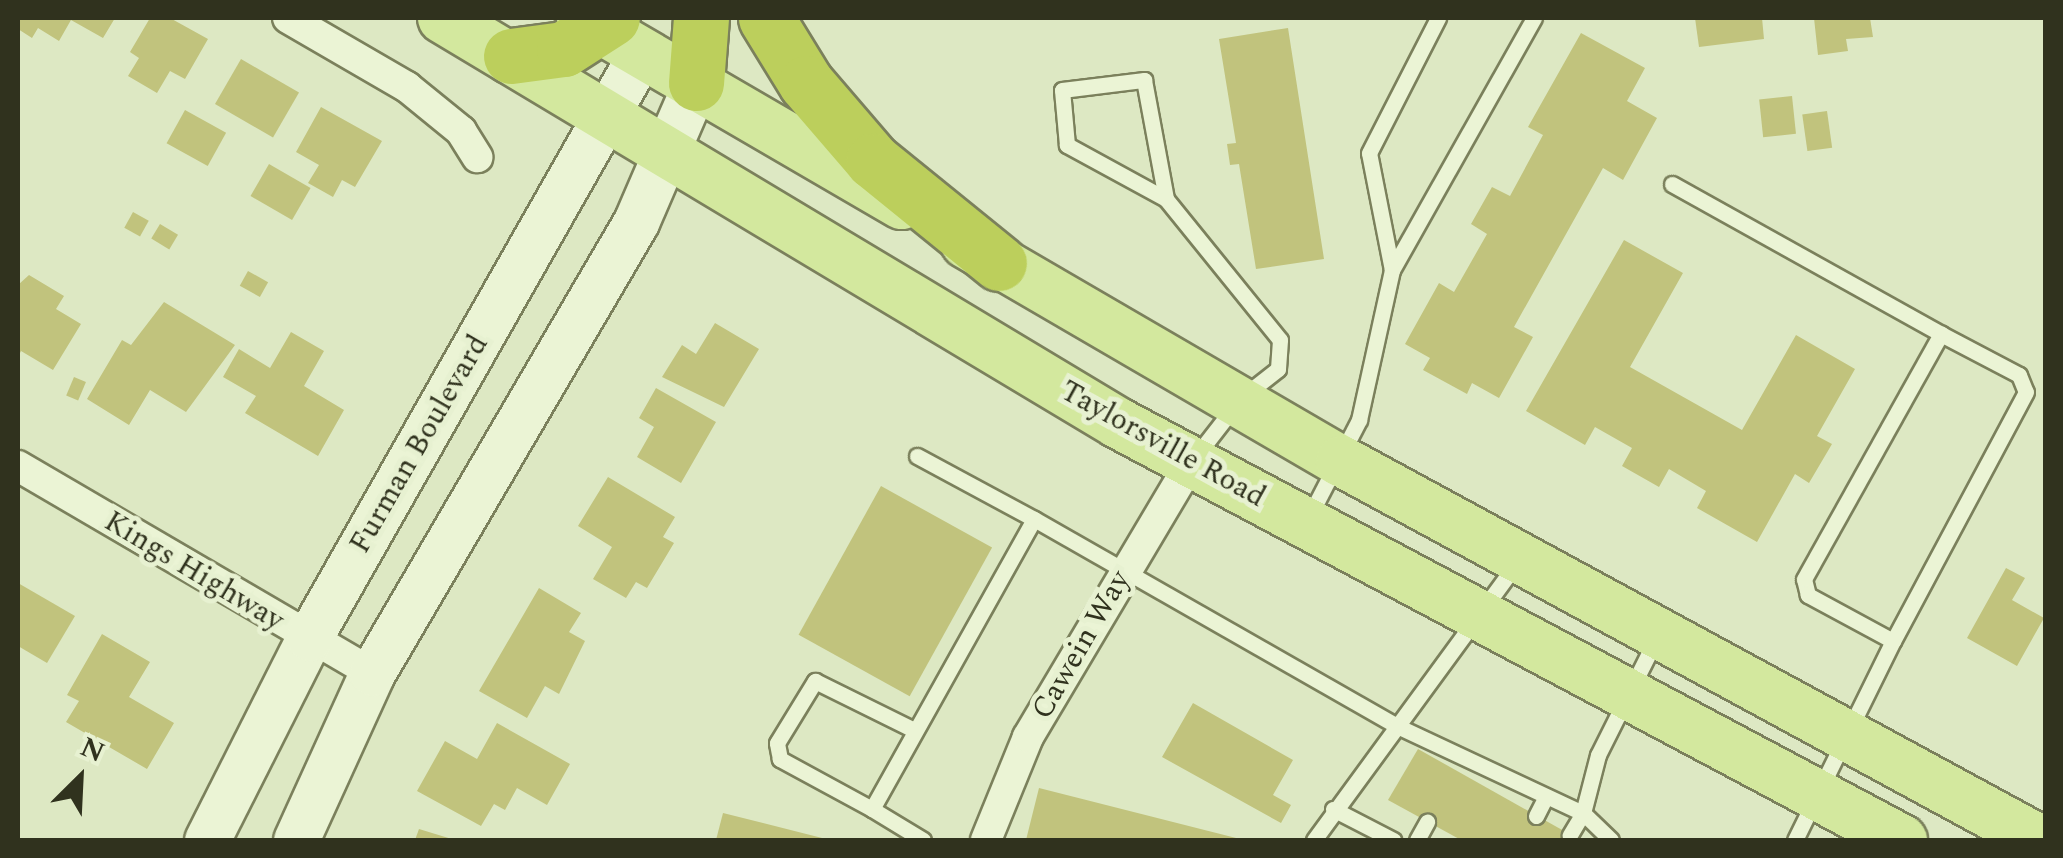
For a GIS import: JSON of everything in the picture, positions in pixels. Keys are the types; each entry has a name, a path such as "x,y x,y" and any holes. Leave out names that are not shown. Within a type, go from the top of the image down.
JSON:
{"highway":[{"path":"696,83 702,18"},
{"path":"766,18 806,82 873,161 999,263"},
{"path":"511,56 564,49 608,28"}],"main road":[{"name":"Taylorsville Road","path":"442,18 1118,423 1194,459 1306,523 1483,613 1902,840"},
{"path":"608,28 999,263 1240,398 1341,460 1659,634 1847,731 2039,840"}],"street":[{"path":"288,18 406,87 461,131 478,157"},
{"name":"Furman Boulevard","path":"206,840 309,638 604,114 608,28"},
{"path":"296,840 372,673 636,222 696,83"},
{"name":"Cawein Way","path":"986,840 1028,737 1122,572 1194,459"},
{"name":"Kings Highway","path":"18,466 372,673"}],"lane":[{"path":"1392,270 1369,153 1438,18"},
{"path":"1306,523 1359,420 1392,270 1534,18"},
{"path":"1166,199 1144,80 1062,90 1067,145 1166,199 1280,340 1278,369 1240,398 1194,459"},
{"path":"1672,184 2020,375 2026,392 1892,641 1795,840"},
{"path":"1892,641 1804,588 1941,334"},
{"path":"918,456 1460,764 1506,777 1583,813 1611,840"},
{"path":"872,808 1034,519"},
{"path":"1314,840 1521,556"},
{"path":"1570,835 1583,813 1598,755 1659,634"},
{"path":"914,730 816,681 778,743 780,759 923,840"},
{"path":"1497,793 1506,777"},
{"path":"1536,816 1546,796"},
{"path":"1333,809 1393,840"},
{"path":"1418,840 1427,822"}],"building":[{"path":"18,18 115,18 103,38 71,20 59,41 38,28 32,38 18,29"},
{"path":"150,18 170,18 208,39 185,79 170,71 157,93 128,76 139,58 130,52"},
{"path":"1695,18 1762,18 1764,39 1699,47"},
{"path":"1814,18 1870,18 1873,37 1846,39 1848,51 1818,55"},
{"path":"1288,28 1324,259 1256,269 1239,164 1230,165 1227,144 1236,143 1219,39"},
{"path":"1581,33 1645,68 1627,101 1657,118 1623,180 1603,168 1514,327 1533,337 1499,398 1472,383 1467,394 1423,370 1430,358 1405,344 1439,283 1454,292 1487,234 1471,224 1492,187 1510,196 1543,135 1528,127"},
{"path":"241,59 299,92 273,138 215,104"},
{"path":"1792,96 1796,134 1763,137 1759,99"},
{"path":"321,107 382,141 355,187 342,180 333,197 308,183 319,165 296,152"},
{"path":"185,110 226,133 208,166 167,143"},
{"path":"1827,111 1832,148 1807,151 1802,114"},
{"path":"269,164 311,188 292,220 250,196"},
{"path":"133,212 149,221 140,236 124,228"},
{"path":"160,224 178,235 169,249 151,239"},
{"path":"1624,240 1683,273 1630,367 1742,430 1796,335 1855,369 1817,436 1832,444 1809,483 1795,474 1757,542 1697,508 1706,491 1669,469 1659,487 1622,466 1632,448 1595,427 1585,445 1526,411"},
{"path":"248,271 268,282 260,297 240,286"},
{"path":"29,275 64,296 56,309 81,324 53,370 21,351 18,357 18,285"},
{"path":"164,302 235,345 186,412 150,390 129,425 87,399 122,340 131,345"},
{"path":"715,323 759,349 724,407 662,377 682,345 696,354"},
{"path":"291,332 324,351 304,386 344,410 318,456 245,413 256,396 223,377 239,349 270,368"},
{"path":"74,377 86,382 78,400 66,395"},
{"path":"656,388 716,422 681,483 637,457 654,427 639,418"},
{"path":"608,477 675,517 663,537 674,543 647,588 636,582 626,598 593,579 612,547 578,526"},
{"path":"881,486 992,548 910,696 799,635"},
{"path":"2006,568 2025,578 2012,600 2044,618 2017,666 1967,638"},
{"path":"18,583 75,616 47,663 18,646"},
{"path":"539,588 581,613 569,632 585,641 559,694 545,686 527,718 479,691"},
{"path":"102,634 150,662 129,697 174,723 147,769 66,722 79,701 67,695"},
{"path":"1193,703 1293,760 1273,795 1291,805 1281,823 1162,757"},
{"path":"497,723 570,764 547,805 517,788 505,810 494,804 481,826 417,791 445,741 477,759"},
{"path":"1418,749 1580,840 1461,840 1388,800"},
{"path":"1039,788 1240,839 1026,840"},
{"path":"723,813 826,839 826,840 716,840"},
{"path":"419,829 455,840 415,840"}]}
